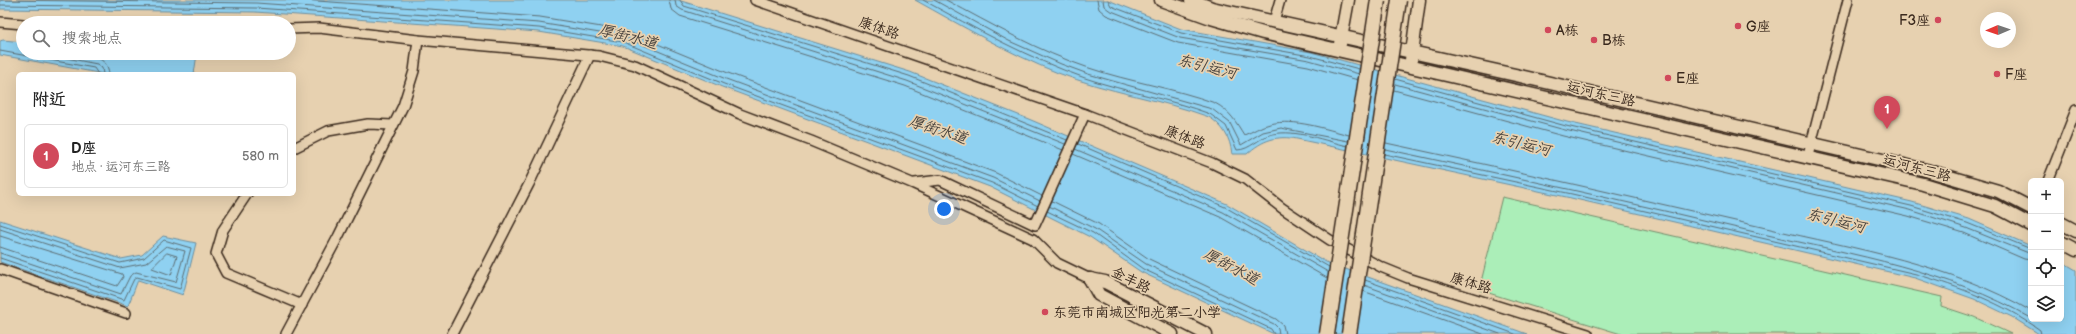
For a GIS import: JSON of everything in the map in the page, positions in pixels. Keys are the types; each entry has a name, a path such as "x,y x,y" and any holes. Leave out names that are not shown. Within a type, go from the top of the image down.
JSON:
{"main road":[{"path":"1327,334 1378,0"},
{"path":"1349,334 1399,0"}],"street":[{"name":"康体路","path":"755,0 1085,114 1229,170 1245,179 1306,225 1336,244 1381,267 1408,278 1588,334"},
{"name":"运河东三路","path":"1161,0 1218,20 1339,50 1808,156 1924,184 1995,206 2028,223"},
{"name":"运河东三路","path":"1191,0 1212,8 1412,52 1926,170 1998,191 2028,206"},
{"path":"1274,21 1280,0"},
{"path":"1339,50 1348,0"},
{"path":"1410,66 1419,0"},
{"path":"1808,156 1848,0"},
{"path":"0,22 16,23"},
{"path":"296,29 319,28 418,40 590,55 635,65 740,114 811,141 914,184 1032,239 1057,263 1090,279"},
{"path":"286,334 338,237 403,106 414,71 418,40"},
{"path":"452,334 529,184 590,55"},
{"path":"2049,178 2076,110"},
{"path":"914,184 940,180 1035,225 1085,114"},
{"path":"296,147 328,131 368,124 393,125"},
{"path":"246,196 223,230 216,254 226,273 302,305"},
{"path":"2064,225 2076,231"},
{"path":"2064,244 2076,250"},
{"path":"0,269 126,313"},
{"name":"金丰路","path":"1090,279 1099,295 1172,334"},
{"name":"金丰路","path":"1090,279 1105,282 1206,334"}],"green space":[{"path":"1502,197 1942,297 1941,306 1974,317 2011,334 1621,334 1479,290"}],"water":[{"name":"厚街水道","path":"0,0 678,0 910,72 1031,120 1227,204 1326,262 1527,334 1274,334 1141,272 1090,237 990,187 722,87 623,46 539,32 255,12 0,9"},
{"name":"东引运河","path":"915,0 1108,0 1181,29 1311,52 1567,122 1912,202 1969,219 2028,245 2028,322 2064,322 2064,263 2076,270 2076,334 2039,334 2012,317 1974,299 1915,278 1571,198 1297,139 1276,138 1258,145 1247,154 1232,154 1230,142 1225,132 1209,117 1172,105 1077,80 1039,65"},
{"path":"0,41 16,41 16,58 0,55"},
{"path":"27,60 196,60 194,72 93,72"},
{"path":"0,220 121,259 142,255 163,236 196,243 183,295 138,280 128,306 0,262"}],"place":[{"name":"F3座","path":"1938,20"},
{"name":"G座","path":"1738,26"},
{"name":"A栋","path":"1548,30"},
{"name":"B栋","path":"1594,40"},
{"name":"F座","path":"1997,74"},
{"name":"E座","path":"1668,78"},
{"name":"D座","path":"1887,129"},
{"name":"东莞市南城区阳光第二小学","path":"1045,312"}]}
